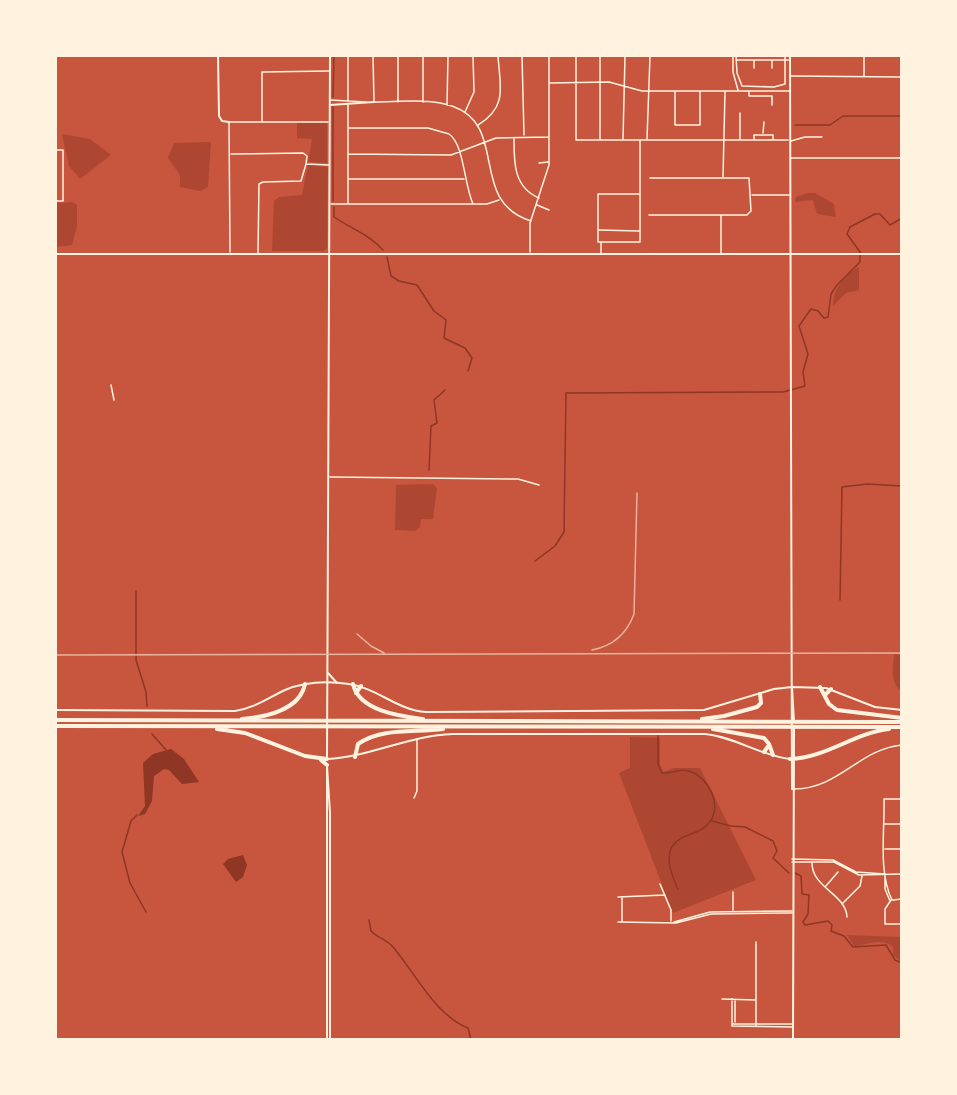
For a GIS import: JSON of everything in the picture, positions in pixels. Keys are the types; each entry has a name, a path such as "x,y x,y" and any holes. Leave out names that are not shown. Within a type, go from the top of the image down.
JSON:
{"highway":[{"path":"216,721 253,718 275,712 300,699 305,684"},
{"path":"353,684 356,694 370,704 388,712 438,721"},
{"path":"298,686 303,692"},
{"path":"356,694 361,686"},
{"path":"819,687 837,710 902,720"},
{"path":"824,696 831,689"},
{"path":"667,721 716,718 754,708 760,704 760,694"},
{"path":"56,720 902,720"},
{"path":"56,726 902,727"},
{"path":"697,726 761,737 770,744 773,755"},
{"path":"202,727 251,735 317,758 327,759"},
{"path":"355,757 358,744 373,737 457,727"},
{"path":"792,759 817,755 873,732 902,727"},
{"path":"764,752 769,749 770,744"},
{"path":"317,758 327,765"}],"main road":[{"path":"218,56 219,116 222,121 229,122"},
{"path":"328,1040 330,56"},
{"path":"790,56 793,1040"},
{"path":"330,105 374,102"},
{"path":"56,254 902,254"},
{"path":"327,671 337,683"},
{"path":"56,710 235,711 255,706 298,686 327,683 361,686 407,709 440,713 704,710 792,687 831,689 875,707 902,710"},
{"path":"327,759 355,757 417,739 453,734 705,734 726,737 773,755 792,759"}],"street":[{"path":"348,56 348,204"},
{"path":"373,56 374,102 423,102 447,105 465,112 478,125 485,141 491,180 501,199 511,210 531,221"},
{"path":"398,56 398,102"},
{"path":"423,56 423,102"},
{"path":"447,105 448,56"},
{"path":"465,112 474,92 473,56"},
{"path":"478,125 491,116 499,104 498,56"},
{"path":"522,56 524,137"},
{"path":"530,254 531,221 549,162 549,56"},
{"path":"576,56 576,140 790,141 805,136 822,137"},
{"path":"600,56 600,140"},
{"path":"623,140 625,56"},
{"path":"648,140 650,56"},
{"path":"735,56 737,73 742,86 751,90"},
{"path":"735,56 733,71 738,91"},
{"path":"773,90 785,84 785,56"},
{"path":"864,56 864,76"},
{"path":"736,60 790,60"},
{"path":"754,60 754,68"},
{"path":"772,60 772,68"},
{"path":"262,122 262,72 330,72"},
{"path":"790,76 902,77"},
{"path":"550,83 600,82 650,91 790,91"},
{"path":"751,90 749,96 772,96"},
{"path":"772,105 773,90"},
{"path":"675,91 675,125 700,125 700,91"},
{"path":"723,178 725,91"},
{"path":"330,100 348,102"},
{"path":"740,113 740,140"},
{"path":"230,253 229,122 330,122"},
{"path":"763,135 764,122"},
{"path":"348,128 436,129 454,137 461,152 464,179 472,204"},
{"path":"754,140 754,135 773,135 773,140"},
{"path":"348,154 446,155 461,152 485,141 514,137 549,137"},
{"path":"514,137 515,172 527,190 539,198"},
{"path":"640,140 640,194 640,242 598,242 598,194 640,194"},
{"path":"56,150 63,150 63,201 56,201"},
{"path":"230,154 303,153 307,156 301,181 259,184 258,253"},
{"path":"790,158 902,158"},
{"path":"539,163 549,162"},
{"path":"306,164 330,165"},
{"path":"649,215 750,214 751,195 749,178 650,178"},
{"path":"348,179 464,179"},
{"path":"751,195 790,195"},
{"path":"330,204 472,204 491,203 501,199"},
{"path":"537,205 549,210"},
{"path":"721,215 721,254"},
{"path":"598,230 640,231"},
{"path":"602,242 602,254"},
{"path":"111,385 114,400"},
{"path":"330,477 518,478 539,485"},
{"path":"414,798 417,791 417,739"},
{"path":"792,789 825,784 878,750 902,745"},
{"path":"891,901 885,874 885,799 902,799"},
{"path":"885,824 902,824"},
{"path":"885,849 902,849"},
{"path":"792,861 837,863 853,874 902,874"},
{"path":"812,861 814,876 842,904 847,917"},
{"path":"825,888 838,872"},
{"path":"842,904 860,886 862,874"},
{"path":"660,884 671,911 672,922"},
{"path":"733,892 733,912"},
{"path":"618,897 665,896"},
{"path":"622,897 622,922"},
{"path":"902,899 891,901 885,909 885,924 902,924"},
{"path":"618,922 672,922 715,913 792,912"},
{"path":"756,942 756,1025"},
{"path":"722,999 756,999"},
{"path":"733,999 733,1025 793,1025"}],"shaded area":[{"path":"297,123 327,123 327,163 308,162 312,139 297,138"},
{"path":"62,134 90,139 111,155 80,179 69,166"},
{"path":"211,142 208,187 200,191 180,187 180,175 168,158 174,143"},
{"path":"308,165 328,167 327,248 324,251 272,251 274,201 279,197 302,195"},
{"path":"815,193 834,204 836,217 817,214 813,200 795,202 796,197"},
{"path":"72,202 77,205 77,226 72,245 56,247 56,203"},
{"path":"859,267 859,290 846,293 833,306 840,283"},
{"path":"433,484 437,488 433,519 421,519 420,527 415,531 395,530 396,485"},
{"path":"894,654 901,655 901,691 894,679"},
{"path":"630,737 660,738 660,764 663,772 674,768 700,768 756,880 673,913 619,773 630,768"},
{"path":"171,749 184,759 199,782 182,784 169,770 164,769 154,776 152,801 145,814 138,816 145,806 143,763 153,754"},
{"path":"243,855 247,865 243,877 236,882 223,864 228,859"},
{"path":"847,935 901,937 901,961 893,955 893,947 884,942 854,946"}],"waterway":[{"path":"333,97 334,56"},
{"path":"333,107 333,201"},
{"path":"795,125 830,125 843,116 902,116"},
{"path":"334,207 334,217 366,236 383,250"},
{"path":"535,561 555,546 564,532 566,393 783,392 805,386 803,372 808,354 799,326 811,309 818,311 824,318 828,317 831,294 860,262 860,252 847,234 850,227 875,214 880,214 890,225 902,218"},
{"path":"387,257 391,276 399,281 417,285 434,311 446,320 444,338 465,348 472,358 468,371"},
{"path":"429,470 431,426 437,423 434,400 445,390"},
{"path":"840,600 842,487 867,484 902,486"},
{"path":"136,591 136,660 146,692 147,706"},
{"path":"152,734 166,750"},
{"path":"658,736 658,764 662,773 685,770 696,774 708,786 714,801 713,817 708,824 680,839 671,849 669,862 678,889"},
{"path":"137,815 131,821 122,852 130,883 146,912"},
{"path":"712,821 745,827 773,841 777,851 773,858 789,873"},
{"path":"795,873 801,876 802,894 809,895 808,914 803,922 805,925 828,921 832,925 831,931 844,936 853,947 886,945 895,960 902,963"},
{"path":"369,920 371,931 393,947 436,1004 456,1022 468,1028 471,1040"}],"railway":[{"path":"592,650 618,638 634,614 637,493"},
{"path":"357,634 384,653"},
{"path":"56,655 902,653"}]}
